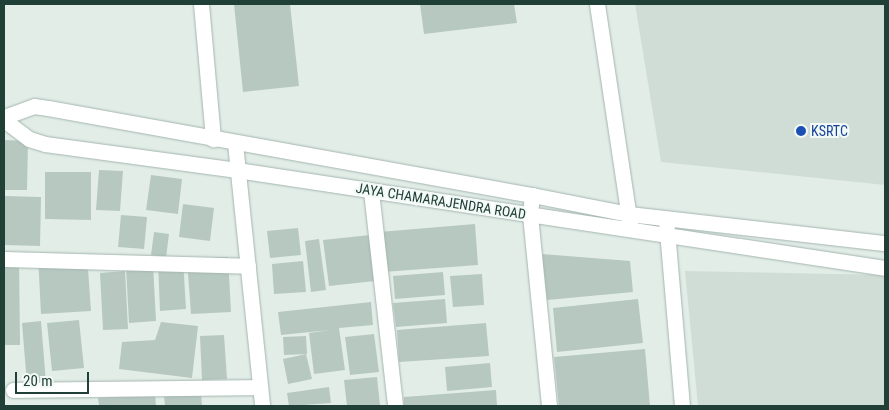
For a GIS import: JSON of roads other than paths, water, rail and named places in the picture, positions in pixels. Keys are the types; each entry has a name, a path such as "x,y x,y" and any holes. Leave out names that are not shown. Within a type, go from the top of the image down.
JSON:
{"main road":[{"path":"201,4 213,139"},
{"path":"597,4 631,230"},
{"name":"JAYA CHAMARAJENDRA ROAD","path":"885,242 629,214 34,106 4,118 29,139 45,144 237,170 885,268"},
{"path":"235,143 262,406"},
{"path":"371,190 395,406"},
{"path":"532,195 530,215 549,406"},
{"path":"666,219 682,406"},
{"path":"4,259 248,266"},
{"path":"13,390 260,387"}],"place":[{"name":"KSRTC","path":"801,131"}]}
